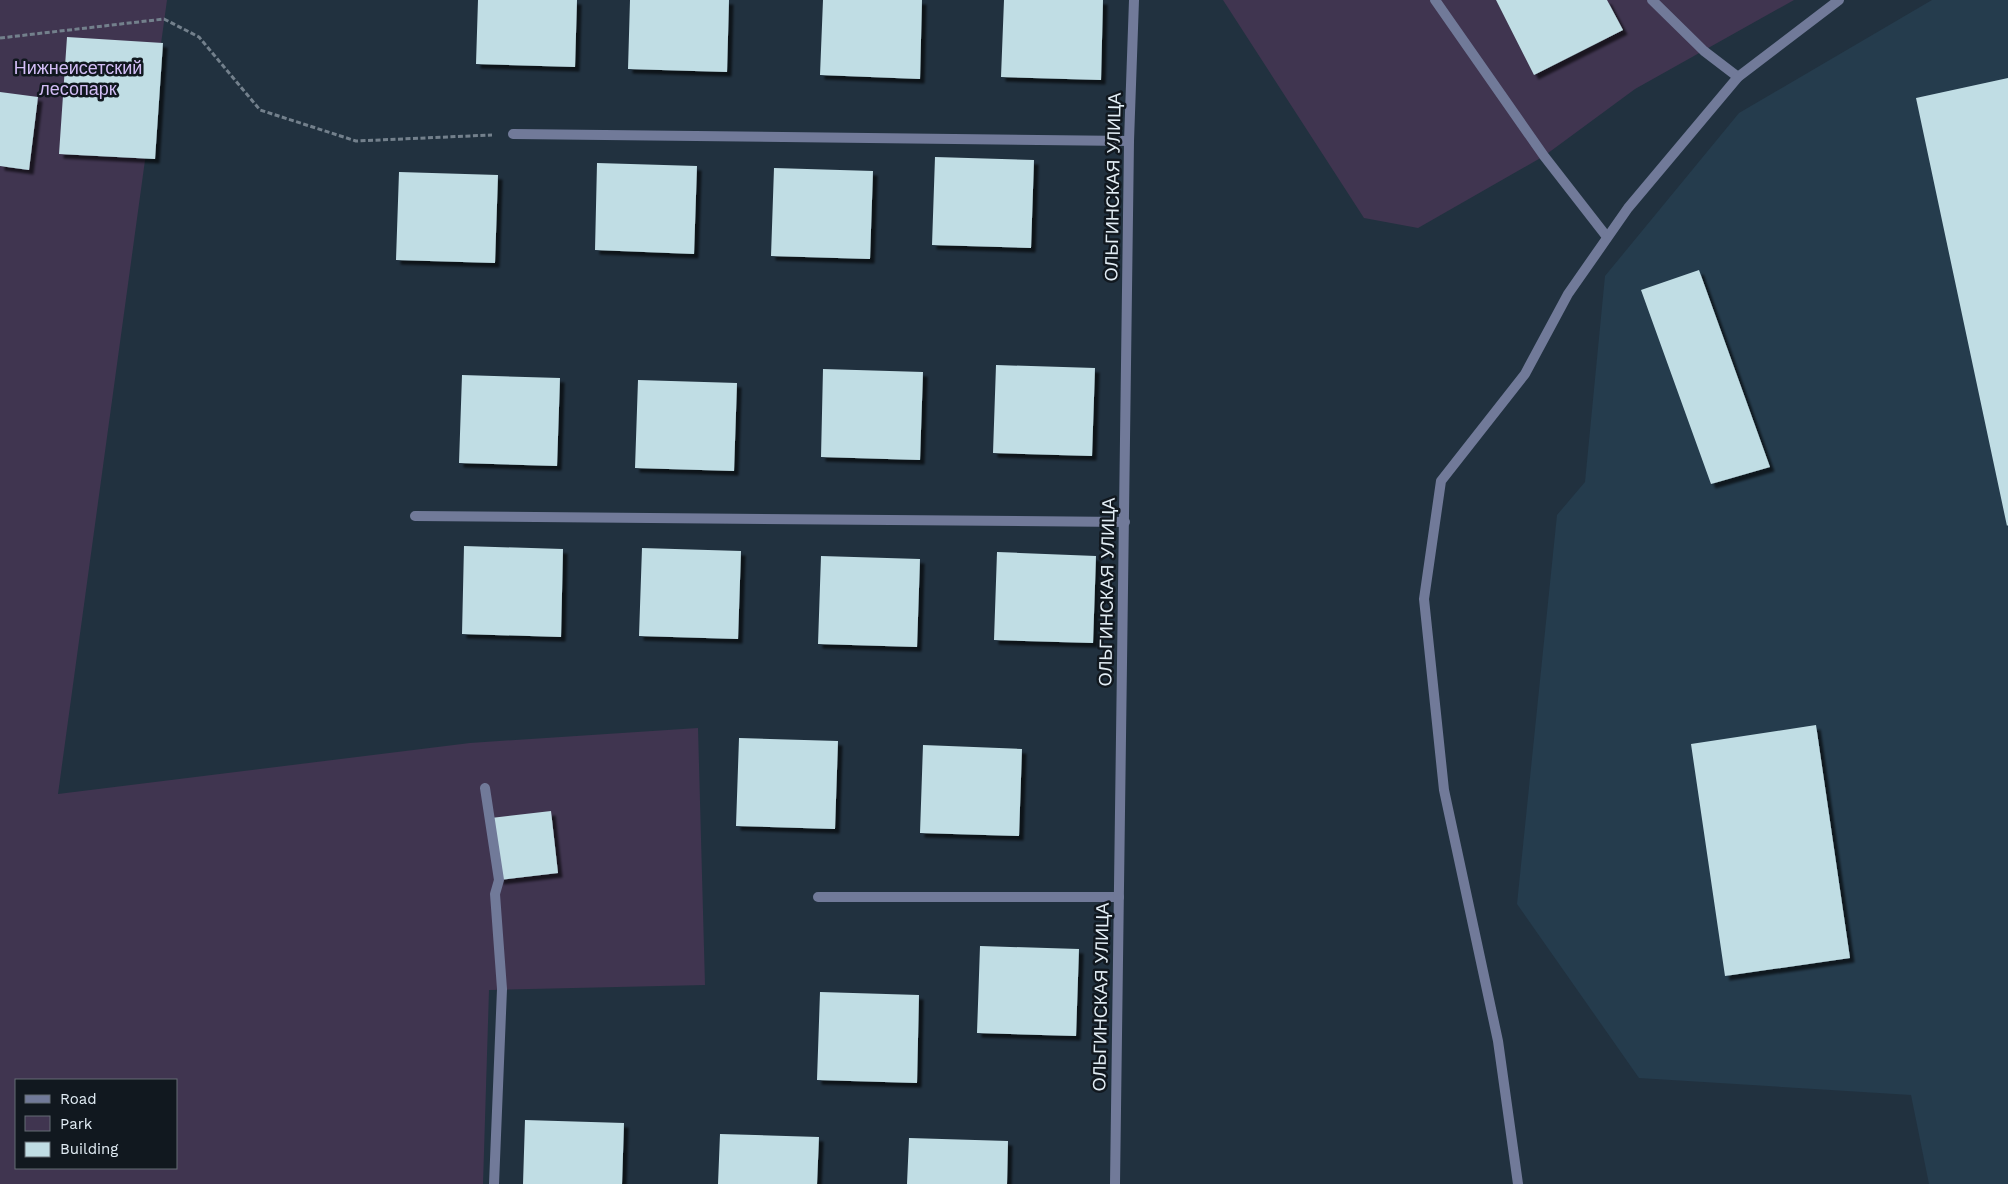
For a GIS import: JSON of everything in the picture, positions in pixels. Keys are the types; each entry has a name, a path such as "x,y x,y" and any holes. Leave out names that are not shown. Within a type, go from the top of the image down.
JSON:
{"street":[{"name":"ОЛЬГИНСКАЯ УЛИЦА","path":"1115,1184 1129,141 1134,0"},
{"path":"1435,0 1544,156 1607,237"},
{"path":"1652,0 1704,50 1738,77"},
{"path":"1518,1184 1498,1041 1444,790 1424,598 1441,481 1524,374 1568,294 1628,208 1738,77 1839,0"},
{"path":"513,134 1129,141"},
{"path":"415,516 1125,522"},
{"path":"485,788 499,880 496,894 502,989 494,1184"},
{"path":"818,897 1119,897"}],"path":[{"path":"0,38 164,18 199,37 260,110 356,141 513,134"}],"shaded area":[{"path":"1932,0 2008,0 2008,1184 1929,1184 1911,1095 1639,1078 1517,904 1557,515 1585,482 1605,276 1739,113"}],"green space":[{"name":"Нижнеисетский лесопарк","path":"0,0 167,0 58,794 470,743 698,728 705,985 489,990 483,1184 0,1184"},
{"path":"1223,0 1794,0 1635,89 1544,156 1418,228 1364,218"}],"building":[{"path":"478,0 577,0 575,67 476,64"},
{"path":"630,0 729,0 727,72 628,69"},
{"path":"823,0 922,0 920,79 820,75"},
{"path":"1004,0 1103,0 1101,80 1001,77"},
{"path":"1496,0 1607,0 1623,30 1534,75"},
{"path":"67,37 163,43 155,159 59,154"},
{"path":"2008,78 2008,525 2007,526 1916,98"},
{"path":"0,92 38,97 29,170 0,166"},
{"path":"935,157 1034,160 1031,248 932,245"},
{"path":"597,163 697,166 694,254 595,250"},
{"path":"774,168 873,171 870,259 771,256"},
{"path":"399,172 498,175 495,263 396,260"},
{"path":"1699,270 1770,467 1711,484 1641,290"},
{"path":"996,365 1095,368 1092,456 993,453"},
{"path":"823,369 923,372 920,460 821,457"},
{"path":"462,375 560,378 557,466 459,463"},
{"path":"638,380 737,383 734,471 635,468"},
{"path":"464,546 563,549 561,637 462,634"},
{"path":"642,548 741,551 738,639 639,636"},
{"path":"997,552 1096,556 1093,643 994,640"},
{"path":"821,556 920,559 917,647 818,644"},
{"path":"1816,725 1850,958 1725,976 1691,744"},
{"path":"739,738 838,741 835,829 736,826"},
{"path":"923,745 1022,749 1019,836 920,833"},
{"path":"551,811 558,873 499,880 491,818"},
{"path":"980,946 1079,949 1076,1036 977,1033"},
{"path":"820,992 919,995 917,1083 817,1080"},
{"path":"525,1120 624,1123 622,1184 523,1184"},
{"path":"720,1134 819,1137 817,1184 718,1184"},
{"path":"909,1138 1008,1141 1007,1184 907,1184"}]}
